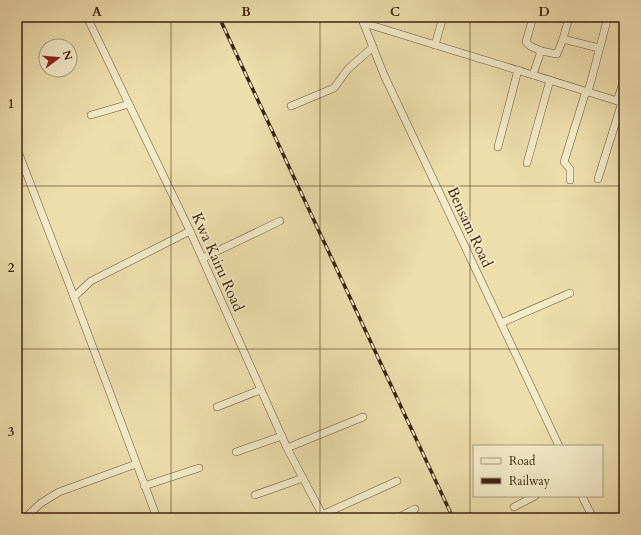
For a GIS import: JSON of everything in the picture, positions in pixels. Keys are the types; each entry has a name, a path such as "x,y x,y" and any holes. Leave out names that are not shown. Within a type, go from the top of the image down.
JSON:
{"street":[{"name":"Kwa Kairu Road","path":"86,17 203,258 260,390 287,448 323,517"},
{"path":"435,45 443,17"},
{"path":"533,17 526,42 530,46 541,51 557,54 569,17"},
{"path":"570,180 570,169 564,162 587,92 608,17"},
{"path":"362,20 435,45 621,102"},
{"name":"Bensam Road","path":"362,20 384,75 558,445"},
{"path":"563,39 599,48"},
{"path":"291,106 334,88 348,70 373,47"},
{"path":"533,75 541,51"},
{"path":"498,147 518,70"},
{"path":"527,163 550,80"},
{"path":"598,179 621,102 624,80"},
{"path":"91,115 129,104"},
{"path":"17,149 156,518"},
{"path":"203,258 280,221"},
{"path":"74,297 91,282 190,231"},
{"path":"501,322 570,293"},
{"path":"217,407 260,390"},
{"path":"287,448 363,417"},
{"path":"236,452 282,436"},
{"path":"25,518 41,503 59,492 136,464"},
{"path":"144,486 199,468"},
{"path":"255,496 303,478"},
{"path":"315,518 323,517 397,481"},
{"path":"514,507 533,497"},
{"path":"582,497 593,518"},
{"path":"397,518 415,509"}],"railway":[{"path":"219,17 453,518"}]}
